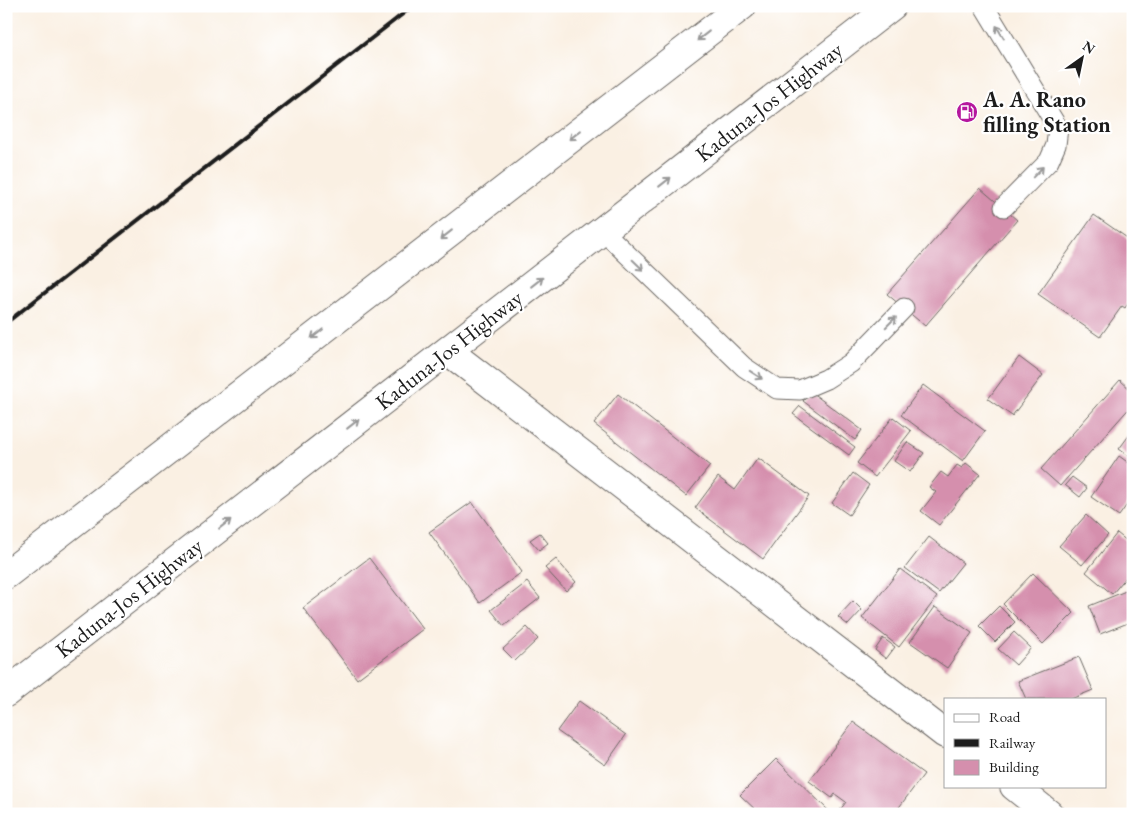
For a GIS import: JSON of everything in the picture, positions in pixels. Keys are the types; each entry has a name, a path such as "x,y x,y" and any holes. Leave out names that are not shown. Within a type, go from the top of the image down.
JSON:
{"main road":[{"path":"6,575 742,6"},
{"name":"Kaduna-Jos Highway","path":"6,693 892,6"},
{"path":"448,351 944,733"},
{"path":"1016,788 1049,814"}],"lane":[{"path":"984,6 1058,128 1056,145 1049,161 1004,207"},
{"path":"603,231 744,368 777,389 800,390 826,379 851,362 904,308"}],"building":[{"path":"980,188 1017,220 925,326 887,294"},
{"path":"1094,215 1133,242 1133,296 1125,308 1122,306 1100,337 1038,294"},
{"path":"1019,357 1043,375 1012,416 988,399"},
{"path":"1120,380 1133,392 1133,404 1060,486 1041,469"},
{"path":"923,385 985,431 963,461 901,415"},
{"path":"811,392 862,430 855,440 803,401"},
{"path":"618,394 710,466 686,496 594,424"},
{"path":"800,406 855,447 849,455 793,414"},
{"path":"893,417 911,431 875,477 857,463"},
{"path":"1133,430 1133,459 1119,449"},
{"path":"907,442 924,453 910,472 894,461"},
{"path":"1119,456 1133,466 1133,496 1119,516 1091,497"},
{"path":"758,458 809,496 763,559 695,508 718,477 735,490"},
{"path":"966,463 980,474 939,525 921,511 936,492 929,487 941,472 948,477 957,465 962,468"},
{"path":"853,473 869,485 849,515 832,503"},
{"path":"1072,477 1087,488 1080,497 1065,485"},
{"path":"472,502 522,572 480,603 429,532"},
{"path":"1086,515 1108,535 1082,565 1059,546"},
{"path":"540,533 548,543 539,550 530,540"},
{"path":"1117,533 1133,546 1133,569 1112,594 1086,572"},
{"path":"929,537 963,563 939,593 905,568"},
{"path":"369,558 423,629 357,679 303,608"},
{"path":"556,559 576,582 566,591 545,568"},
{"path":"900,569 937,597 899,647 862,618"},
{"path":"1033,573 1074,613 1043,644 1003,604"},
{"path":"527,582 540,598 504,626 491,610"},
{"path":"1133,588 1133,621 1100,634 1089,606"},
{"path":"853,601 862,610 848,625 838,617"},
{"path":"999,606 1015,622 995,642 979,626"},
{"path":"935,607 972,633 947,668 910,642"},
{"path":"527,627 538,639 515,661 503,649"},
{"path":"1014,632 1031,648 1016,665 998,649"},
{"path":"883,638 895,647 886,659 875,650"},
{"path":"1079,657 1093,690 1073,698 1026,698 1018,681"},
{"path":"579,701 626,735 605,765 557,731"},
{"path":"853,722 924,774 894,814 868,814 864,810 861,814 837,814 846,802 835,794 832,798 809,781"},
{"path":"776,759 832,814 760,814 740,795"}],"railway":[{"path":"6,323 413,6"}],"place":[{"name":"A. A. Rano filling Station","path":"967,112"}]}
